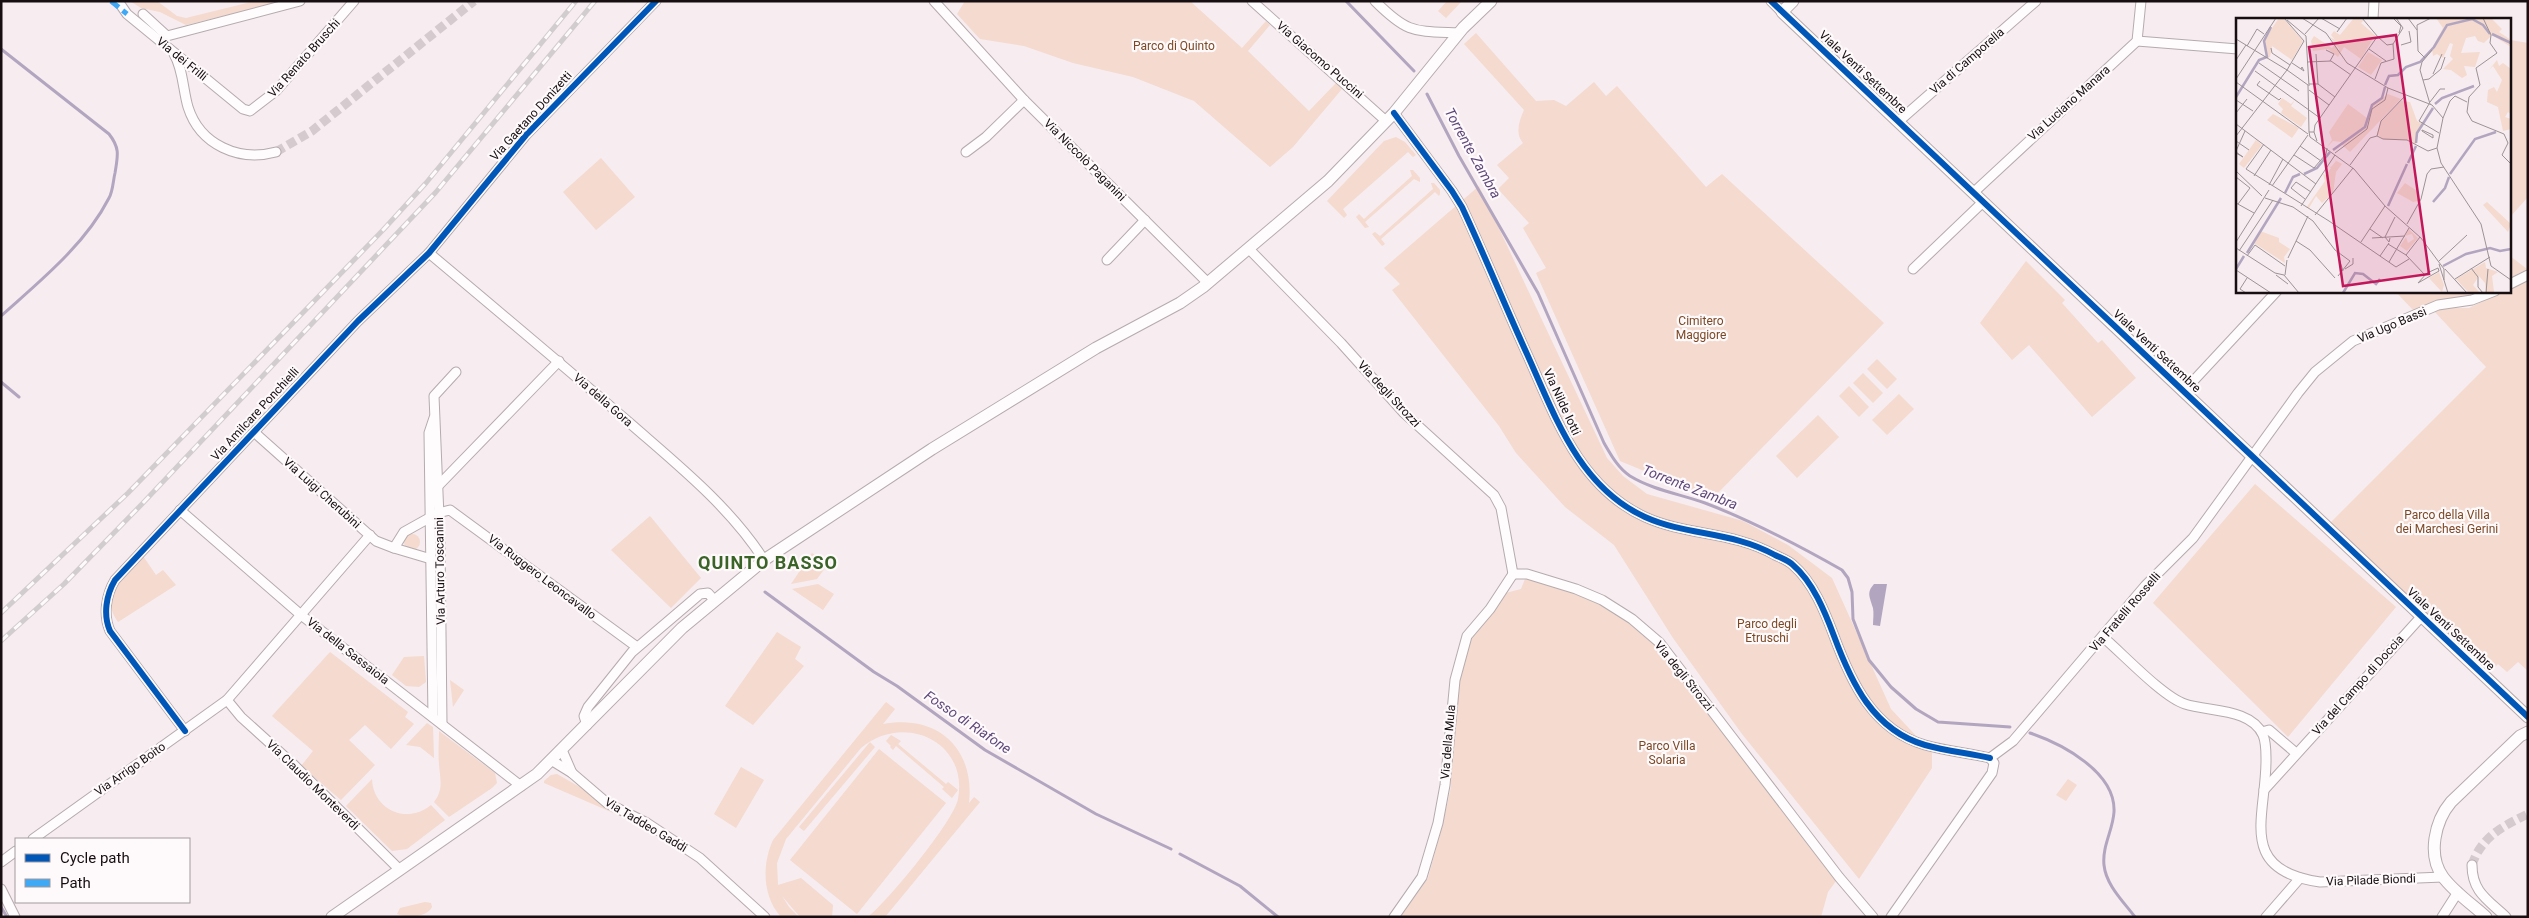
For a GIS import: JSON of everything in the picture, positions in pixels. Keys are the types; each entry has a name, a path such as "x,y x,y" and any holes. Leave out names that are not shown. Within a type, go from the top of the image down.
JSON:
{"main road":[{"path":"332,917 521,786 562,750 677,634 764,560 932,448 1118,336 1185,300 1208,283 1328,182 1390,117 1459,33 1491,1"},
{"path":"1782,12 1793,1"},
{"name":"Viale Venti Settembre","path":"1782,12 2420,617 2528,717"},
{"path":"2486,917 2443,877 2435,856 2434,844 2442,814 2451,802 2503,751 2528,732"}],"street":[{"name":"Via dei Frilli","path":"118,1 127,14 170,50 243,109 250,111"},
{"path":"143,14 167,36 300,1"},
{"name":"Via Renato Bruschi","path":"250,111 276,90 354,1"},
{"name":"Via Giacomo Puccini","path":"1252,1 1390,117"},
{"path":"1375,1 1397,22 1409,28 1459,33"},
{"name":"Viale Venti Settembre","path":"1771,1 1782,12"},
{"name":"Via di Camporella","path":"1898,121 2036,1"},
{"path":"2141,1 2137,41 2236,49"},
{"path":"2373,18 2374,1"},
{"name":"Via Gaetano Donizetti","path":"429,253 526,135 654,3"},
{"name":"Via Niccolò Paganini","path":"934,3 1024,100 1208,283"},
{"name":"Via Luciano Manara","path":"1973,193 2137,41"},
{"path":"170,50 177,61 188,108 194,120 209,138 224,149 242,155 262,156 276,152"},
{"path":"966,152 986,137 1024,100"},
{"name":"Via Nilde Iotti","path":"1390,117 1452,191 1475,236 1563,435 1598,484 1617,501 1645,517 1669,525 1739,539 1761,547 1793,564 1818,598 1851,679 1864,700 1889,726 1906,737 1934,748 1990,758"},
{"path":"1913,269 1982,202"},
{"path":"1107,260 1145,220"},
{"name":"Via degli Strozzi","path":"1249,250 1341,343 1404,412 1494,495 1501,508 1506,545 1513,574 1527,574 1576,588 1602,600 1632,619 1660,643 1839,877 1873,917"},
{"name":"Via della Gora","path":"429,253 559,361 704,490 755,545 764,560"},
{"name":"Via Amilcare Ponchielli","path":"185,731 110,631 107,622 107,598 117,577 163,531 180,510 358,321 429,253"},
{"path":"2512,283 2528,275"},
{"path":"2183,392 2276,292"},
{"name":"Via Ugo Bassi","path":"2252,458 2315,372 2353,341 2438,305 2472,300 2492,292"},
{"path":"438,487 559,361"},
{"name":"Via Arturo Toscanini","path":"442,724 437,433 434,417 434,396 456,372"},
{"name":"Via Arturo Toscanini","path":"432,717 431,559 438,513 429,434 434,417"},
{"name":"Via Luigi Cherubini","path":"254,432 370,535 381,544 394,548"},
{"name":"Via Fratelli Rosselli","path":"1990,758 2007,747 2145,586 2193,538 2252,458"},
{"name":"Via della Sassaiola","path":"180,510 301,615 521,786"},
{"name":"Via Ruggero Leoncavallo","path":"438,513 450,510 459,515 637,648"},
{"path":"394,548 407,530 438,513"},
{"name":"Via Arrigo Boito","path":"34,838 227,700 370,535"},
{"name":"Via Arturo Toscanini","path":"394,548 431,559"},
{"name":"Via della Mula","path":"1394,917 1422,877 1438,823 1445,785 1455,680 1467,636 1490,609 1513,574"},
{"path":"587,725 584,716 588,707 637,648 700,594 708,593 715,601"},
{"name":"Via del Campo di Doccia","path":"2264,790 2420,617"},
{"path":"2103,637 2170,697 2185,704 2242,717 2258,726 2262,732 2270,730 2296,754"},
{"name":"Via Claudio Monteverdi","path":"227,700 241,717 287,759 400,870"},
{"name":"Via Pilade Biondi","path":"2262,732 2266,751 2259,832 2270,858 2280,867 2300,878 2320,882 2443,877"},
{"name":"Via Taddeo Gaddi","path":"562,750 572,773"},
{"path":"1891,917 1984,781 1990,758"},
{"name":"Via Taddeo Gaddi","path":"551,760 572,773 607,803 647,823 700,858 765,917"},
{"path":"1,862 15,852"},
{"path":"2472,864 2475,885 2506,917"},
{"path":"2266,917 2300,878"},
{"path":"1,889 15,917"},
{"path":"2442,917 2458,892"}],"green space":[{"path":"130,1 157,1 177,16 186,18 255,1 285,1 186,25 160,12 141,8"},
{"name":"Parco di Quinto","path":"965,1 1190,1 1242,48 1266,21 1270,25 1248,51 1309,111 1336,83 1342,89 1293,147 1270,167 1194,101 1133,77 1073,63 1024,46 980,39 957,14"},
{"path":"1447,1 1462,1 1446,18 1438,11"},
{"name":"Cimitero Maggiore","path":"1476,33 1536,101 1554,100 1566,106 1594,82 1606,96 1617,86 1706,187 1722,174 1884,323 1712,499 1620,461 1536,273 1546,268 1523,228 1529,223 1498,189 1509,178 1497,165 1523,143 1518,132 1524,110 1464,44"},
{"path":"2512,40 2528,43 2528,197 2512,215"},
{"path":"1396,137 1405,142 1416,155 1413,157 1408,152 1343,209 1347,215 1344,218 1327,201 1384,141"},
{"path":"601,158 635,197 596,230 563,192"},
{"path":"1410,170 1413,170 1420,178 1420,182 1414,179 1365,222 1369,227 1365,228 1356,217 1359,214 1364,219 1412,176"},
{"path":"1431,183 1434,183 1440,190 1439,196 1435,192 1381,239 1385,244 1382,246 1372,234 1375,232 1380,236 1433,189"},
{"name":"Parco degli Etruschi","path":"1479,186 1607,458 1623,476 1647,494 1743,521 1788,545 1832,578 1891,709 1932,753 1932,768 1859,879 1742,734 1673,638 1614,545 1565,507 1516,453 1499,426 1392,290 1400,284 1384,268"},
{"path":"2512,258 2527,269 2512,277"},
{"path":"2026,261 2065,300 2062,303 2098,343 2102,340 2136,378 2092,417 2029,345 2012,360 1980,323"},
{"name":"Parco della Villa dei Marchesi Gerini","path":"2528,279 2528,671 2518,662 2507,672 2498,664 2489,673 2330,523 2486,367 2434,311 2443,308 2469,308 2502,292 2512,292 2512,287"},
{"path":"2396,292 2482,292 2476,296 2414,311"},
{"path":"1877,359 1897,379 1887,389 1867,369"},
{"path":"1863,373 1883,393 1873,403 1853,383"},
{"path":"1849,386 1869,407 1859,417 1839,396"},
{"path":"1899,394 1914,409 1887,435 1872,420"},
{"path":"1818,415 1839,437 1797,478 1776,456"},
{"path":"2255,484 2396,607 2288,737 2153,603"},
{"path":"650,516 701,578 671,608 611,550"},
{"path":"412,534 418,536 420,542 418,548 412,550 406,548 404,542 406,536"},
{"path":"812,553 828,564 817,579 791,584"},
{"path":"143,556 156,575 163,570 176,585 118,622 111,603 112,594 121,578"},
{"name":"Parco Villa Solaria","path":"1527,574 1602,600 1660,643 1839,877 1828,892 1821,917 1400,917 1428,878 1443,823 1451,787 1451,732 1457,680 1471,635 1502,594 1521,589"},
{"path":"818,584 834,594 823,610 792,589"},
{"path":"777,632 801,647 795,659 804,666 753,725 725,706"},
{"path":"330,652 408,712 405,717 414,724 391,749 365,725 349,740 375,765 341,800 301,766 313,751 272,716"},
{"path":"424,656 426,682 419,687 406,686 392,675 404,657"},
{"path":"450,680 464,690 453,707"},
{"path":"886,702 895,709 883,724 902,722 920,724 936,730 949,739 959,751 966,766 969,783 969,803 974,797 980,802 885,917 868,917 890,895 933,842 954,810 958,799 959,779 953,762 943,748 929,738 913,733 895,733 878,737 861,748 786,839 777,863 778,885 801,878 833,905 832,917 800,917 782,896 799,917 781,917 775,909 767,890 767,859 773,840"},
{"path":"427,723 433,727 434,758 420,747 406,745"},
{"path":"439,731 495,773 497,783 449,817 434,802 441,784"},
{"path":"891,735 901,741 898,744 946,784 948,782 958,790 952,798 942,789 944,787 896,746 893,750 890,747 886,741"},
{"path":"870,742 875,747 804,831 799,827"},
{"path":"879,749 946,803 857,914 790,860"},
{"path":"741,767 764,780 736,828 714,814"},
{"path":"557,774 632,817 658,835 632,821 544,783 551,775"},
{"path":"372,779 378,799 393,811 402,814 412,814 422,811 431,805 445,820 407,849 392,851 346,806"},
{"path":"2068,779 2077,785 2066,801 2056,795"},
{"path":"425,902 431,903 432,907 421,915 406,916 397,914 400,908"}],"shaded area":[{"path":"1874,584 1887,584 1880,626 1873,625 1873,610 1869,593"}],"waterway":[{"name":"Torrente Zambra","path":"1346,1 1414,71"},
{"path":"1,49 109,134 117,148 113,186 99,215 61,262 1,316"},
{"name":"Torrente Zambra","path":"1427,94 1459,156 1538,293 1604,443 1622,469 1630,476 1648,485 1705,503 1740,518 1842,570 1848,578 1852,592 1853,619 1869,660 1891,687 1916,709 1938,722 2010,727"},
{"path":"1,382 19,397"},
{"name":"Fosso di Riafone","path":"765,592 985,750 1096,814 1171,849"},
{"name":"Torrente Zambra","path":"2030,733 2071,752 2097,772 2106,784 2112,798 2114,812 2105,851 2105,872 2116,892 2135,917"},
{"name":"Fosso di Riafone","path":"1180,854 1240,886 1278,917"},
{"path":"1,907 7,917"}],"tunnel":[{"path":"276,152 312,131 474,1"},
{"path":"2472,865 2476,855 2487,840 2502,828 2528,814"}],"railway":[{"path":"1,613 128,493 383,230 426,183 576,1"},
{"path":"1,641 64,584 142,504 436,192 595,1"}],"marked path":[{"path":"111,1 127,14"}],"cycle path":[{"path":"185,731 110,631 106,605 109,592 115,580 358,321 429,253 526,135 656,1"},
{"path":"1771,1 2528,717"},
{"path":"1394,113 1462,207 1559,425 1586,469 1603,488 1622,504 1645,517 1677,528 1726,537 1759,547 1789,562 1807,580 1818,598 1848,670 1866,702 1878,716 1891,728 1907,738 1925,745 1990,758"}],"district":[{"name":"QUINTO BASSO","path":"768,562"}]}
